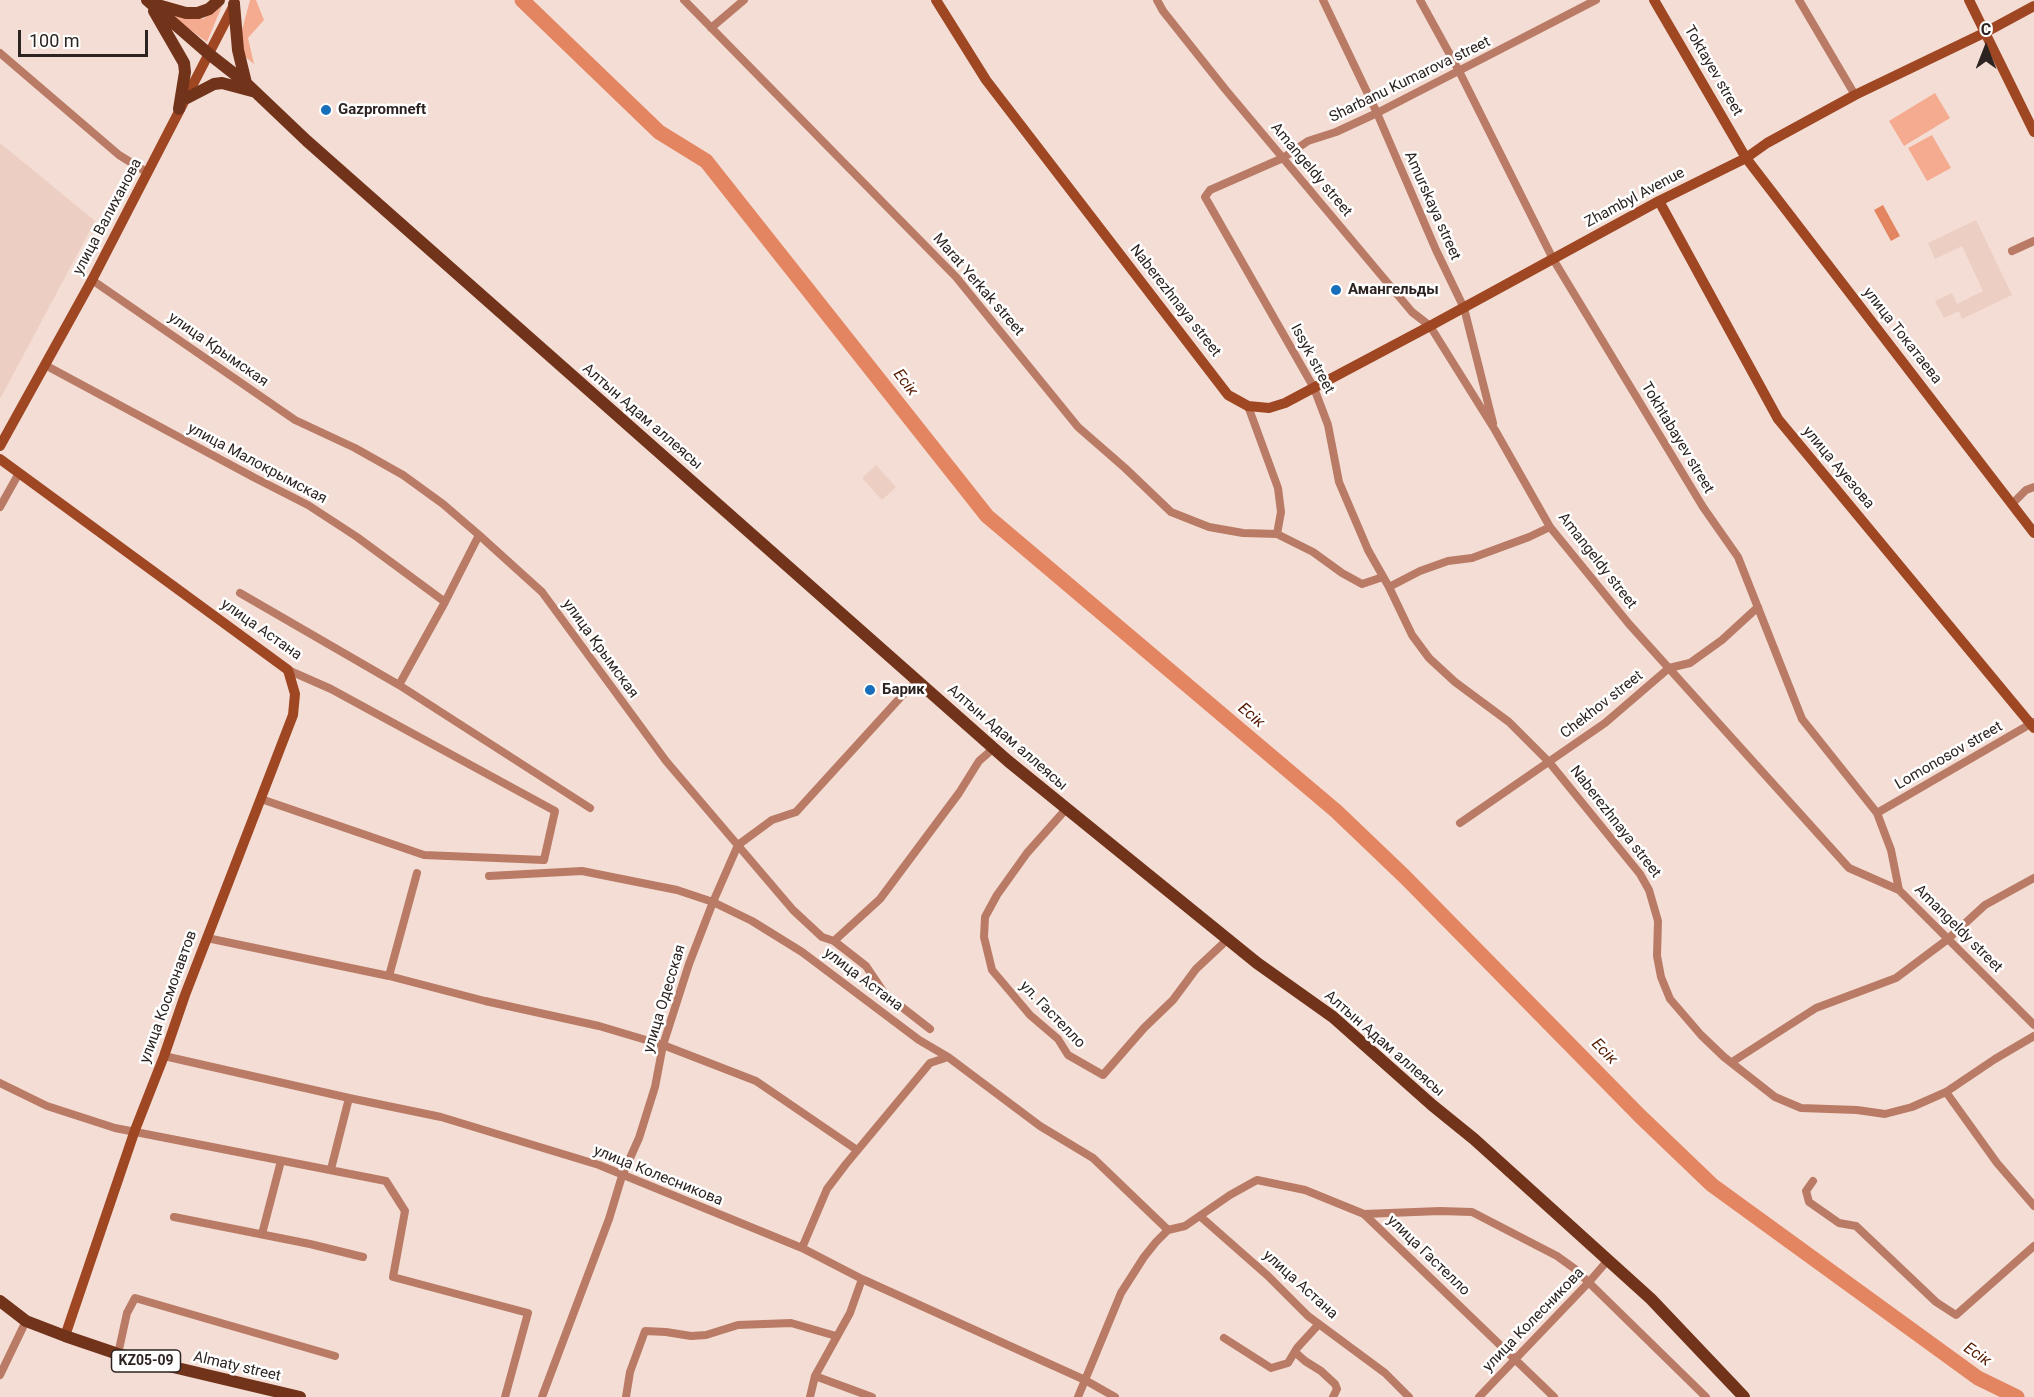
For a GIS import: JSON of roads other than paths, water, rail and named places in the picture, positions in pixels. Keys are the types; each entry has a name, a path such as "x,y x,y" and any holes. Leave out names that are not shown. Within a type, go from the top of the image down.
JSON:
{"main road":[{"path":"148,1 186,13 198,13 209,9 219,0"},
{"path":"148,1 184,63 183,104"},
{"name":"Алтын Адам аллеясы","path":"148,1 246,83 307,141 994,748 1257,963 1333,1017 1474,1139 1651,1299 1744,1397"},
{"path":"235,2 238,46 246,83"},
{"path":"183,104 214,84 222,83 256,92"},
{"name":"Almaty street","path":"0,1301 26,1321 118,1354 300,1397"}],"street":[{"name":"Marat Yerkak street","path":"684,0 956,277 1078,427 1171,512 1209,527 1243,533 1277,534"},
{"path":"711,28 744,0"},
{"name":"Naberezhnaya street","path":"936,0 986,80 1228,395 1248,406"},
{"name":"Amangeldy street","path":"1157,0 1163,11 1225,89 1412,312 1430,326 1495,430 1550,526 1629,624 1849,868 1899,890 2034,1025"},
{"name":"Amurskaya street","path":"1323,0 1377,113 1436,250 1464,308 1495,430"},
{"name":"Tokhtabayev street","path":"1420,0 1460,71 1553,259 1703,507 1738,557 1802,719 1877,813 1891,850 1899,890"},
{"name":"Sharbanu Kumarova street","path":"1205,197 1210,190 1283,158 1308,141 1336,132 1377,113 1596,0"},
{"name":"Toktayev street","path":"1653,0 1746,158"},
{"path":"1798,0 1855,95"},
{"path":"1969,0 2034,132"},
{"name":"улица Валиханова","path":"0,446 92,280 235,2"},
{"name":"Zhambyl Avenue","path":"1248,406 1269,408 1285,404 1659,201 1746,158 1767,143 1855,95 1986,32 2034,6"},
{"path":"0,53 119,155 148,173"},
{"name":"улица Токатаева","path":"1746,158 2034,533"},
{"name":"Issyk street","path":"1205,197 1314,388 1328,425 1339,482 1368,550 1389,587"},
{"name":"улица Ауезова","path":"1659,201 1778,419 2033,725"},
{"path":"2012,251 2034,241"},
{"name":"улица Крымская","path":"92,280 296,420 355,448 403,475 479,535 542,592 666,761 793,910 822,937 834,941 866,966 885,994 930,1029"},
{"name":"улица Малокрымская","path":"45,365 308,505 357,537 445,602"},
{"path":"1248,406 1278,488 1281,512 1277,534 1313,552 1362,584 1383,577"},
{"name":"улица Астана","path":"0,459 288,670 332,689 555,811 544,860 424,855 261,799"},
{"path":"0,507 19,473"},
{"path":"2012,504 2026,490 2034,487"},
{"path":"1389,587 1420,571 1448,561 1472,558 1529,537 1550,526"},
{"path":"399,685 479,535"},
{"name":"Naberezhnaya street","path":"1389,587 1412,635 1429,658 1455,682 1509,722 1549,762 1640,874 1649,890 1658,921 1657,956 1661,977 1670,999 1701,1035 1724,1057 1775,1097 1801,1108 1857,1110 1885,1114 1912,1107 1946,1092 2034,1036"},
{"path":"240,593 399,685 590,808"},
{"name":"Chekhov street","path":"1460,823 1605,723 1669,668 1690,663 1722,640 1758,607"},
{"name":"улица Космонавтов","path":"65,1336 135,1130 293,715 295,694 288,670"},
{"name":"улица Одесская","path":"542,1397 609,1219 622,1176 639,1138 652,1097 663,1045 689,964 738,845 772,820 796,812 909,688 919,681"},
{"name":"Lomonosov street","path":"1877,813 2033,725"},
{"path":"834,941 880,899 959,793 979,761 994,748"},
{"name":"ул. Гастелло","path":"1067,808 1026,853 997,895 985,917 984,937 992,970 1030,1015 1058,1039 1068,1055 1103,1075 1173,999 1196,969 1228,939"},
{"name":"улица Астана","path":"489,876 582,871 677,890 713,902 752,921 802,952 919,1040 948,1057 1040,1126 1093,1158 1168,1230"},
{"path":"389,976 417,873"},
{"path":"1732,1062 1816,1008 1896,978 1948,939 1985,905 2034,878"},
{"path":"207,938 389,976 485,1001 599,1026 663,1045 756,1081 857,1150"},
{"name":"улица Колесникова","path":"164,1056 441,1117 599,1165 802,1248 862,1279 1085,1380 1115,1397"},
{"path":"802,1248 827,1188 930,1063 948,1057"},
{"path":"0,1083 47,1106 114,1128 135,1130 387,1181 405,1211 393,1276 528,1312 505,1397"},
{"path":"1946,1092 1997,1162 2034,1206"},
{"path":"332,1169 349,1098"},
{"path":"262,1234 281,1161"},
{"name":"улица Гастелло","path":"1201,1217 1257,1180 1305,1190 1364,1214 1554,1397"},
{"path":"1813,1181 1806,1191 1809,1202 1839,1223 1856,1226 1936,1302 1956,1315 2034,1246"},
{"path":"1364,1214 1472,1212 1557,1256 1589,1282 1706,1397"},
{"path":"174,1217 363,1257"},
{"path":"1078,1397 1121,1293 1144,1257 1168,1230 1185,1226 1201,1217"},
{"name":"улица Астана","path":"1201,1217 1268,1276 1308,1316 1385,1373 1409,1397"},
{"name":"улица Колесникова","path":"1479,1397 1608,1260"},
{"path":"810,1397 815,1376 850,1313 862,1279"},
{"path":"118,1354 127,1313 135,1298 334,1356"},
{"path":"0,1375 26,1321"},
{"path":"626,1397 630,1372 645,1331 691,1336 706,1335 738,1325 792,1323 836,1336"},
{"path":"1224,1338 1271,1368 1288,1363 1319,1324"},
{"path":"1295,1352 1335,1384 1337,1389 1333,1397"},
{"path":"815,1376 872,1397"}],"waterway":[{"name":"Есік","path":"522,0 659,132 706,161 987,516 1336,811 1405,877 1640,1116 1712,1185 1978,1378 2017,1397"}],"place":[{"name":"Gazpromneft","path":"326,110"},
{"name":"Амангельды","path":"1336,290"},
{"name":"Барик","path":"870,690"}]}
